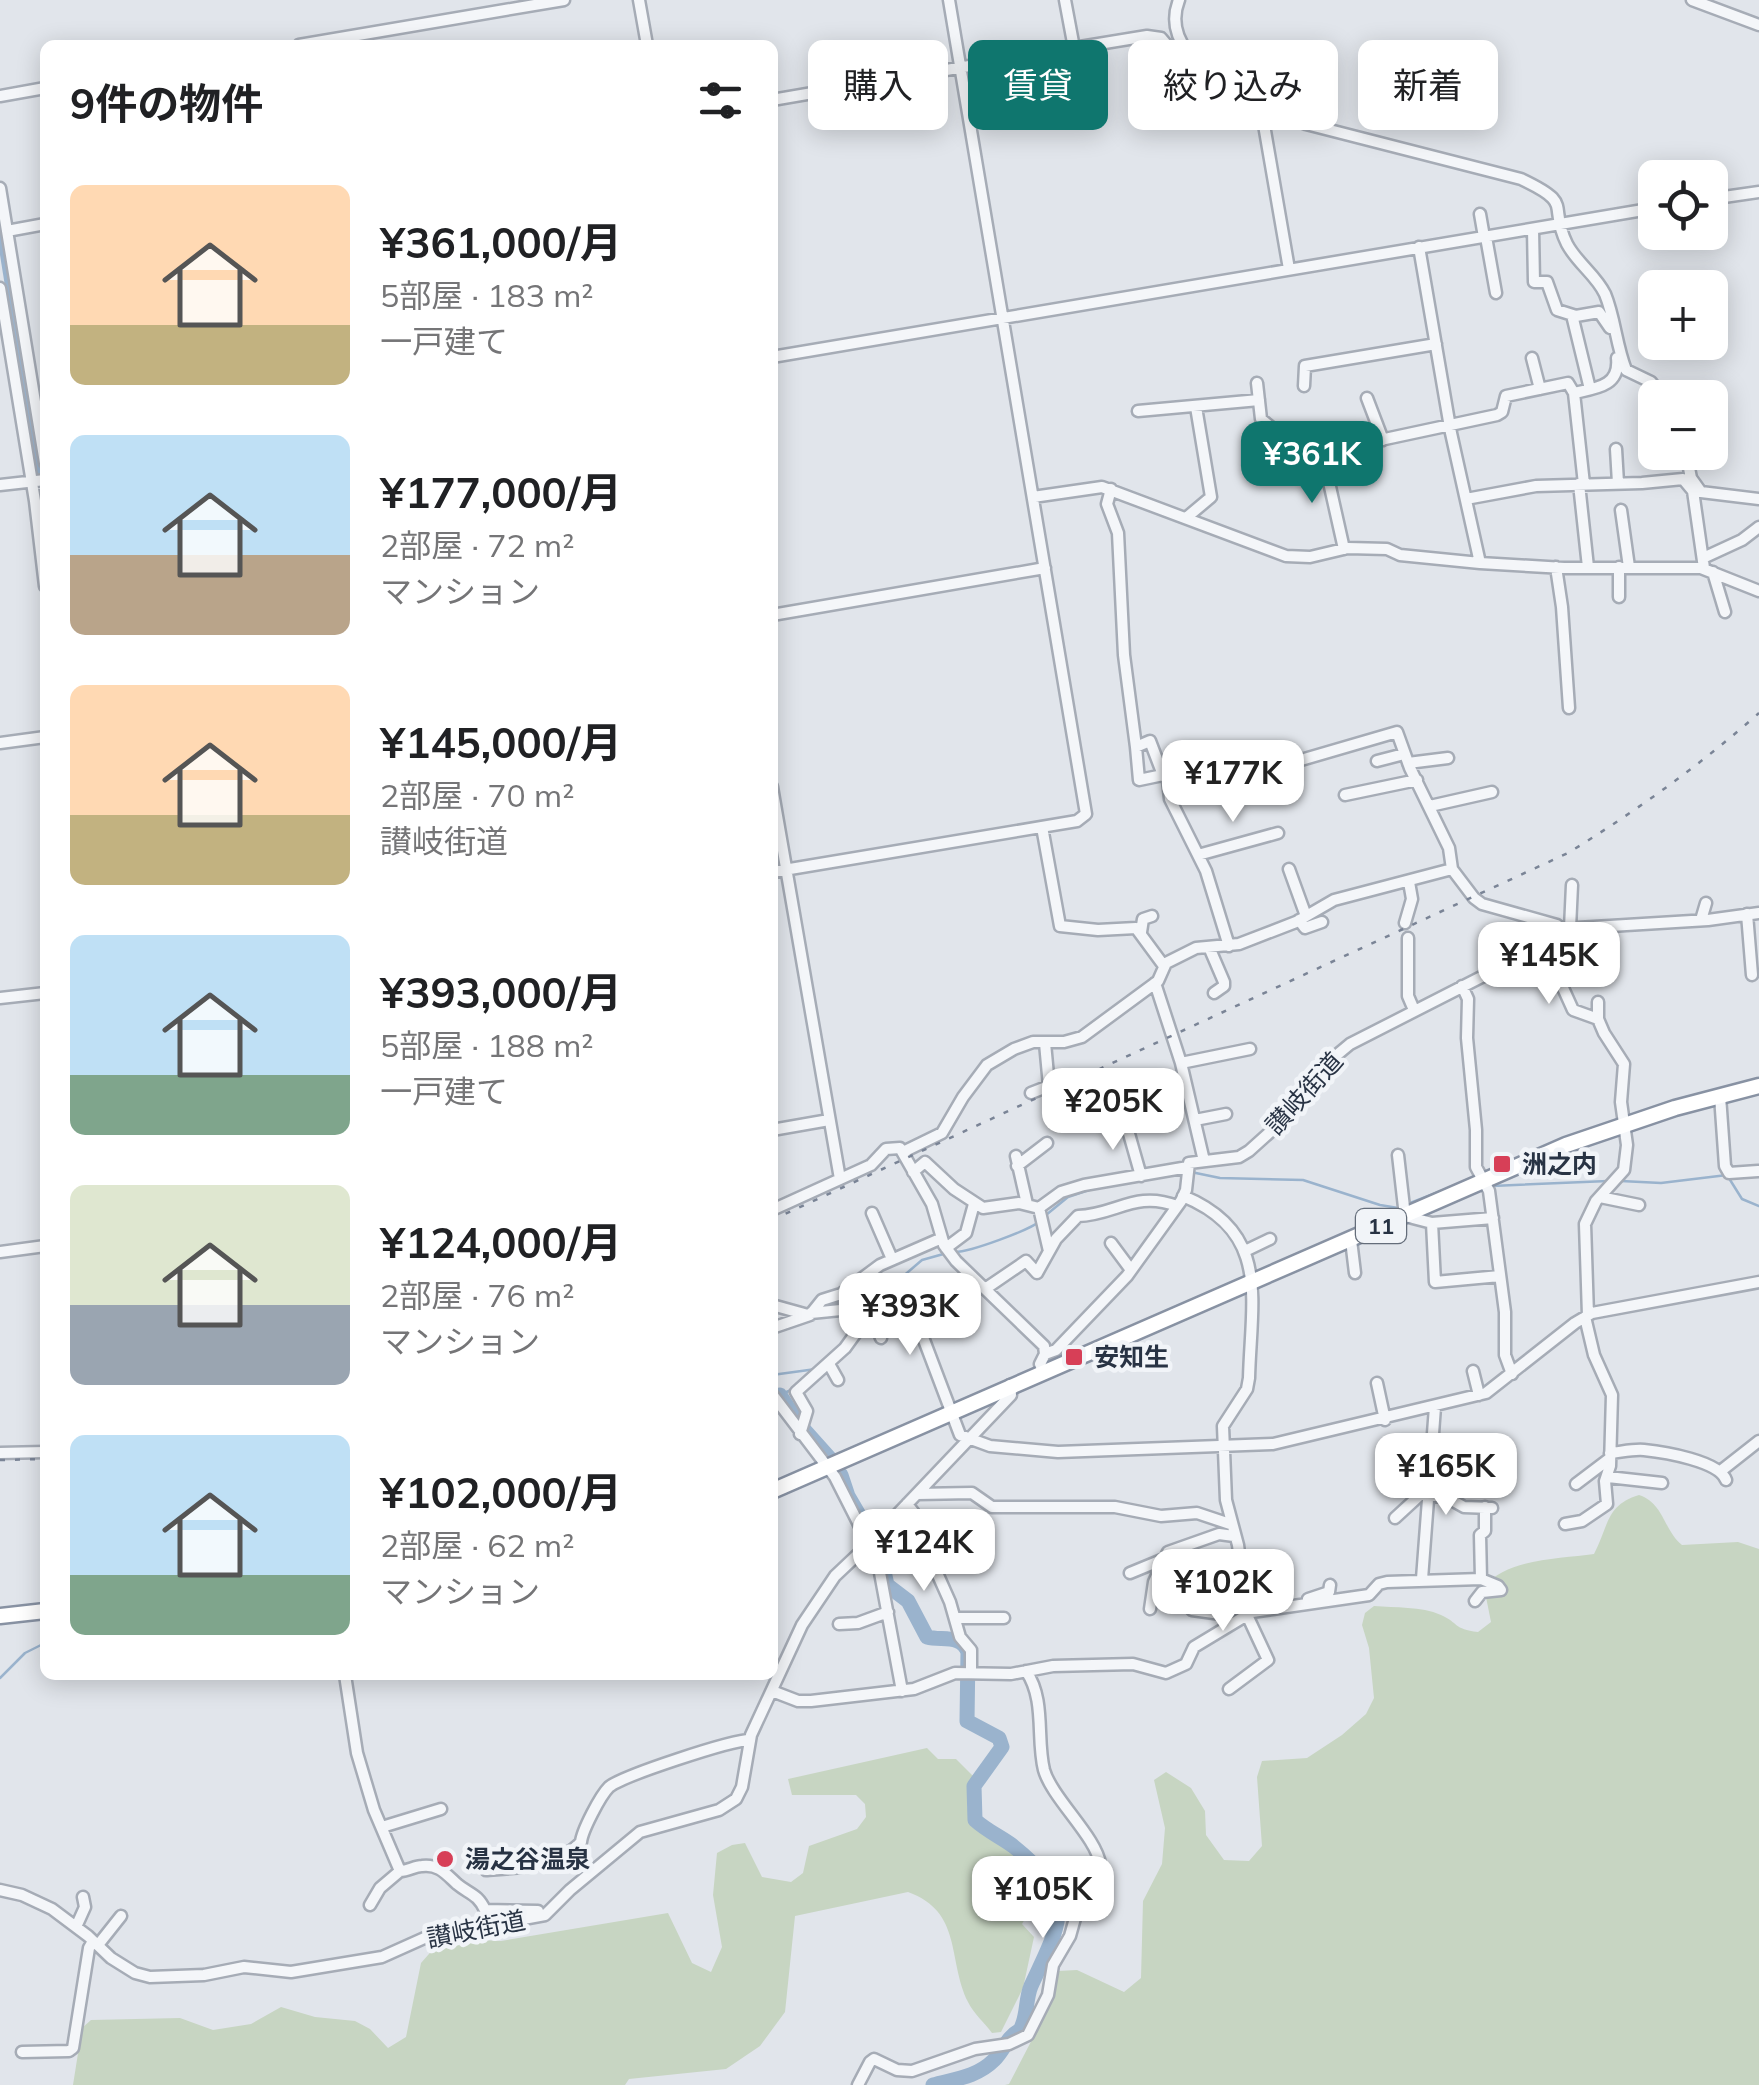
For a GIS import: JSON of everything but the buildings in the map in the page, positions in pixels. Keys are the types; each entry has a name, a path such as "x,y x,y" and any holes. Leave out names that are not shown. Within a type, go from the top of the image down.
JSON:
{"highway":[{"name":"11","path":"778,1489 1010,1385 1624,1124 1759,1086"},
{"path":"0,1616 40,1612"}],"street":[{"path":"328,40 564,0"},
{"path":"639,0 646,40"},
{"path":"778,871 1042,827 1084,818 1086,808 948,0"},
{"path":"1065,0 1072,40"},
{"path":"1179,0 1174,21 1180,40"},
{"path":"1692,0 1759,24"},
{"path":"1108,42 1148,36 1163,40"},
{"path":"778,99 968,67"},
{"path":"0,96 40,89"},
{"path":"1265,130 1289,269"},
{"path":"1329,130 1521,179 1545,191 1558,202 1570,249 1606,296 1626,370 1647,380"},
{"path":"0,188 40,432"},
{"path":"1728,196 1759,192"},
{"path":"778,356 1638,211"},
{"path":"1480,214 1496,293"},
{"path":"7,231 40,225"},
{"path":"1532,229 1534,282 1547,282 1557,310 1572,315 1598,312 1615,337 1616,377 1606,386 1574,394"},
{"path":"1419,247 1450,424 1480,562"},
{"path":"0,288 36,481 40,528"},
{"path":"1572,315 1590,390"},
{"path":"1304,386 1306,366 1436,344"},
{"path":"1532,358 1540,389"},
{"path":"1257,383 1260,419 1272,428 1280,448 1322,451 1497,415 1502,412 1506,396 1568,383 1574,394 1588,568"},
{"path":"1368,398 1383,440"},
{"path":"1138,411 1259,400"},
{"path":"1186,518 1210,496 1196,407"},
{"path":"1616,449 1618,484"},
{"path":"1322,451 1344,549"},
{"path":"1688,470 1707,566 1725,612"},
{"path":"1466,499 1536,486 1683,479 1689,488 1706,494 1759,499"},
{"path":"0,485 36,481"},
{"path":"1033,497 1102,486 1286,556 1387,549 1400,555 1556,567 1707,566 1759,591"},
{"path":"1110,489 1108,504 1118,532 1124,656 1139,780 1162,775"},
{"path":"1618,596 1624,567 1622,510"},
{"path":"1707,566 1759,527"},
{"path":"1556,567 1570,708"},
{"path":"778,614 1045,568"},
{"path":"1170,791 1246,776 1396,732 1449,848 1452,869 1478,902 1565,928 1753,913 1752,975"},
{"path":"0,742 40,738"},
{"path":"1136,747 1150,742 1162,775 1168,780 1172,803 1209,879 1229,946"},
{"path":"1377,761 1448,758"},
{"path":"1345,795 1417,780"},
{"path":"1430,806 1492,792"},
{"path":"778,823 840,1179"},
{"path":"903,1152 942,1134 963,1097 988,1065 1020,1046 1082,1037 1162,976 1164,966 1136,928 1060,926 1042,827"},
{"path":"1198,856 1278,833"},
{"path":"1289,869 1305,928 1322,922"},
{"path":"1164,966 1196,948 1229,946 1303,918 1334,900 1452,869"},
{"path":"1405,923 1412,899 1409,882"},
{"path":"1565,928 1572,885"},
{"path":"1701,920 1706,904"},
{"path":"1141,932 1143,918 1152,916"},
{"name":"讃岐街道","path":"1033,1206 1084,1185 1239,1157 1300,1104 1340,1052 1414,1010 1535,953 1547,938 1565,928"},
{"path":"1408,938 1408,996 1414,1010"},
{"path":"1209,948 1224,982 1214,992"},
{"path":"1535,953 1554,968 1573,1010 1598,1019"},
{"path":"1154,984 1181,1063 1204,1161"},
{"path":"1462,986 1468,1000 1466,1038 1476,1167 1489,1190 1505,1312 1505,1355 1512,1374"},
{"path":"0,998 40,994"},
{"path":"1565,1524 1582,1521 1605,1508 1610,1456 1612,1395 1594,1355 1586,1316 1583,1236 1589,1213 1624,1170 1627,1145 1622,1102 1624,1064 1598,1019 1598,1002"},
{"path":"1031,1093 1049,1086 1045,1043"},
{"path":"1181,1063 1250,1049"},
{"path":"1720,1096 1725,1166 1730,1173 1758,1171"},
{"path":"1112,1104 1120,1102 1141,1176"},
{"path":"1195,1120 1226,1114"},
{"path":"778,1129 830,1120"},
{"path":"1047,1143 1016,1161 1050,1252"},
{"path":"778,1207 871,1165 886,1150 900,1148 932,1204 944,1243 1044,1346 1040,1364 1043,1371"},
{"path":"1398,1156 1401,1218"},
{"path":"914,1172 925,1162 982,1208 1033,1206"},
{"path":"1045,1354 1056,1350 1131,1270 1180,1201 1188,1166"},
{"path":"1600,1196 1638,1205"},
{"path":"985,1289 1026,1260 1037,1273 1078,1216 1095,1216 1138,1199 1180,1201 1218,1213 1245,1250 1251,1284 1249,1378 1247,1389 1222,1426 1232,1530 1246,1610 1268,1660 1229,1690"},
{"path":"810,1314 822,1300 842,1294 892,1259 966,1232 974,1204"},
{"path":"872,1213 892,1259"},
{"path":"1379,1214 1432,1223 1493,1218"},
{"path":"1432,1223 1435,1282 1500,1276"},
{"path":"1245,1250 1270,1239"},
{"path":"1351,1240 1355,1273"},
{"path":"1110,1243 1131,1270"},
{"path":"0,1252 40,1247"},
{"path":"778,1326 810,1314 906,1302 912,1305 960,1435 990,1446 1058,1452 1132,1446 1273,1444 1479,1396 1586,1316 1759,1282"},
{"path":"778,1306 810,1314"},
{"path":"873,1309 881,1338"},
{"path":"800,1434 807,1411 796,1392 854,1338 873,1309"},
{"path":"829,1364 838,1380"},
{"path":"1472,1371 1479,1396"},
{"path":"1377,1384 1385,1420"},
{"name":"讃岐街道","path":"778,1678 812,1606 846,1564 1012,1395 1010,1385"},
{"path":"778,1403 828,1468 872,1540 902,1691"},
{"path":"1422,1579 1435,1407"},
{"path":"1576,1484 1610,1456 1650,1451 1724,1475 1759,1441"},
{"path":"0,1452 40,1452"},
{"path":"1608,1477 1662,1483"},
{"path":"916,1494 972,1493 992,1507 1115,1507 1161,1516 1197,1513 1232,1530"},
{"path":"1395,1518 1420,1495 1427,1494 1448,1498 1464,1507 1489,1508 1485,1531 1480,1535 1482,1579"},
{"path":"908,1504 960,1637 971,1650 970,1674"},
{"path":"1582,1521 1582,1536"},
{"path":"1150,1609 1154,1582 1168,1552 1232,1530"},
{"path":"1130,1572 1164,1559"},
{"path":"1240,1576 1280,1567"},
{"path":"1192,1610 1221,1614 1302,1604 1369,1594 1387,1582 1422,1579 1482,1579 1498,1586 1500,1590 1482,1592 1475,1601"},
{"path":"1302,1604 1329,1592 1330,1585"},
{"path":"772,1691 798,1701 811,1701 902,1691 945,1676 1053,1666 1133,1664 1166,1672 1186,1664 1190,1652 1246,1610"},
{"path":"839,1624 858,1623 888,1612"},
{"path":"1209,1614 1214,1635"},
{"path":"955,1618 1004,1618"},
{"path":"858,2085 874,2060 912,2072 975,2049 1018,2040 1032,2031 1048,1995 1056,1959 1066,1945 1081,1897 1100,1864 1097,1851 1046,1776 1034,1688 1026,1671"},
{"path":"346,1680 357,1753 400,1870 406,1872 420,1865 446,1870 460,1886 476,1894 485,1910 549,1911"},
{"name":"讃岐街道","path":"0,1890 41,1904 76,1926 129,1970 150,1977 204,1975 244,1967 291,1972 379,1958 440,1931 532,1918 549,1911 640,1832 719,1810 736,1799 742,1788 750,1740 777,1680"},
{"path":"486,1870 521,1868 564,1856 581,1842 582,1833 609,1788 699,1753 750,1740"},
{"path":"382,1827 440,1809"},
{"path":"370,1905 380,1888 400,1870"},
{"path":"76,1926 85,1907 82,1898"},
{"path":"22,2052 69,2052 73,2048 89,1948 121,1916"}],"green space":[{"path":"1639,1495 1654,1504 1682,1545 1738,1542 1759,1549 1759,2085 1005,2085 1050,2005 1058,1971 1077,1970 1124,1992 1141,1978 1143,1901 1162,1864 1165,1828 1154,1780 1166,1772 1191,1788 1205,1811 1206,1835 1224,1860 1249,1861 1262,1846 1257,1777 1262,1761 1307,1758 1366,1714 1374,1698 1369,1648 1362,1625 1365,1613 1374,1606 1425,1610 1478,1632 1491,1622 1484,1587 1494,1577 1520,1565 1594,1554 1614,1510"},
{"path":"927,1748 938,1759 956,1759 974,1777 968,1806 974,1823 1018,1855 1041,1891 1022,1924 1034,1937 1023,1988 1001,2032 992,2033 968,2002 946,1924 926,1901 908,1892 795,1916 785,2012 760,2046 726,2069 629,2079 625,2085 73,2085 82,2028 91,2020 180,2018 213,2030 251,2024 281,2007 315,2017 355,2021 370,2029 388,2048 406,2037 421,1963 436,1946 460,1939 501,1941 668,1913 692,1963 711,1972 722,1947 713,1895 717,1853 745,1843 762,1877 791,1882 803,1873 809,1846 857,1829 866,1817 865,1804 856,1795 792,1795 788,1779"}],"water":[{"path":"0,217 40,473 35,474 0,255"}],"waterway":[{"path":"1191,1172 1220,1178 1303,1180 1398,1208"},
{"path":"1122,1183 1173,1174"},
{"path":"1621,1181 1661,1183 1727,1175 1742,1199 1759,1206"},
{"path":"1492,1186 1608,1181"},
{"path":"1405,1205 1454,1186"},
{"path":"1046,1215 1068,1197 1095,1188"},
{"path":"955,1252 999,1240 1040,1221"},
{"path":"873,1302 922,1260 947,1253"},
{"path":"778,1374 816,1369"},
{"path":"778,1396 793,1389"},
{"path":"780,1395 799,1424 833,1462"},
{"path":"841,1475 848,1496 879,1549 887,1585 908,1601 927,1637 956,1640 968,1652 967,1721 999,1738 1002,1747 974,1786 975,1820 1034,1865 1056,1896 1056,1927 1029,1991 1020,2030 980,2070 933,2085"},
{"path":"0,1678 25,1653 40,1646"}],"railway":[{"path":"778,1217 1568,853 1666,787 1759,713"},
{"path":"0,1460 40,1459"}],"place":[{"name":"洲之内","path":"1502,1164"},
{"name":"安知生","path":"1074,1357"},
{"name":"湯之谷温泉","path":"445,1859"}]}
